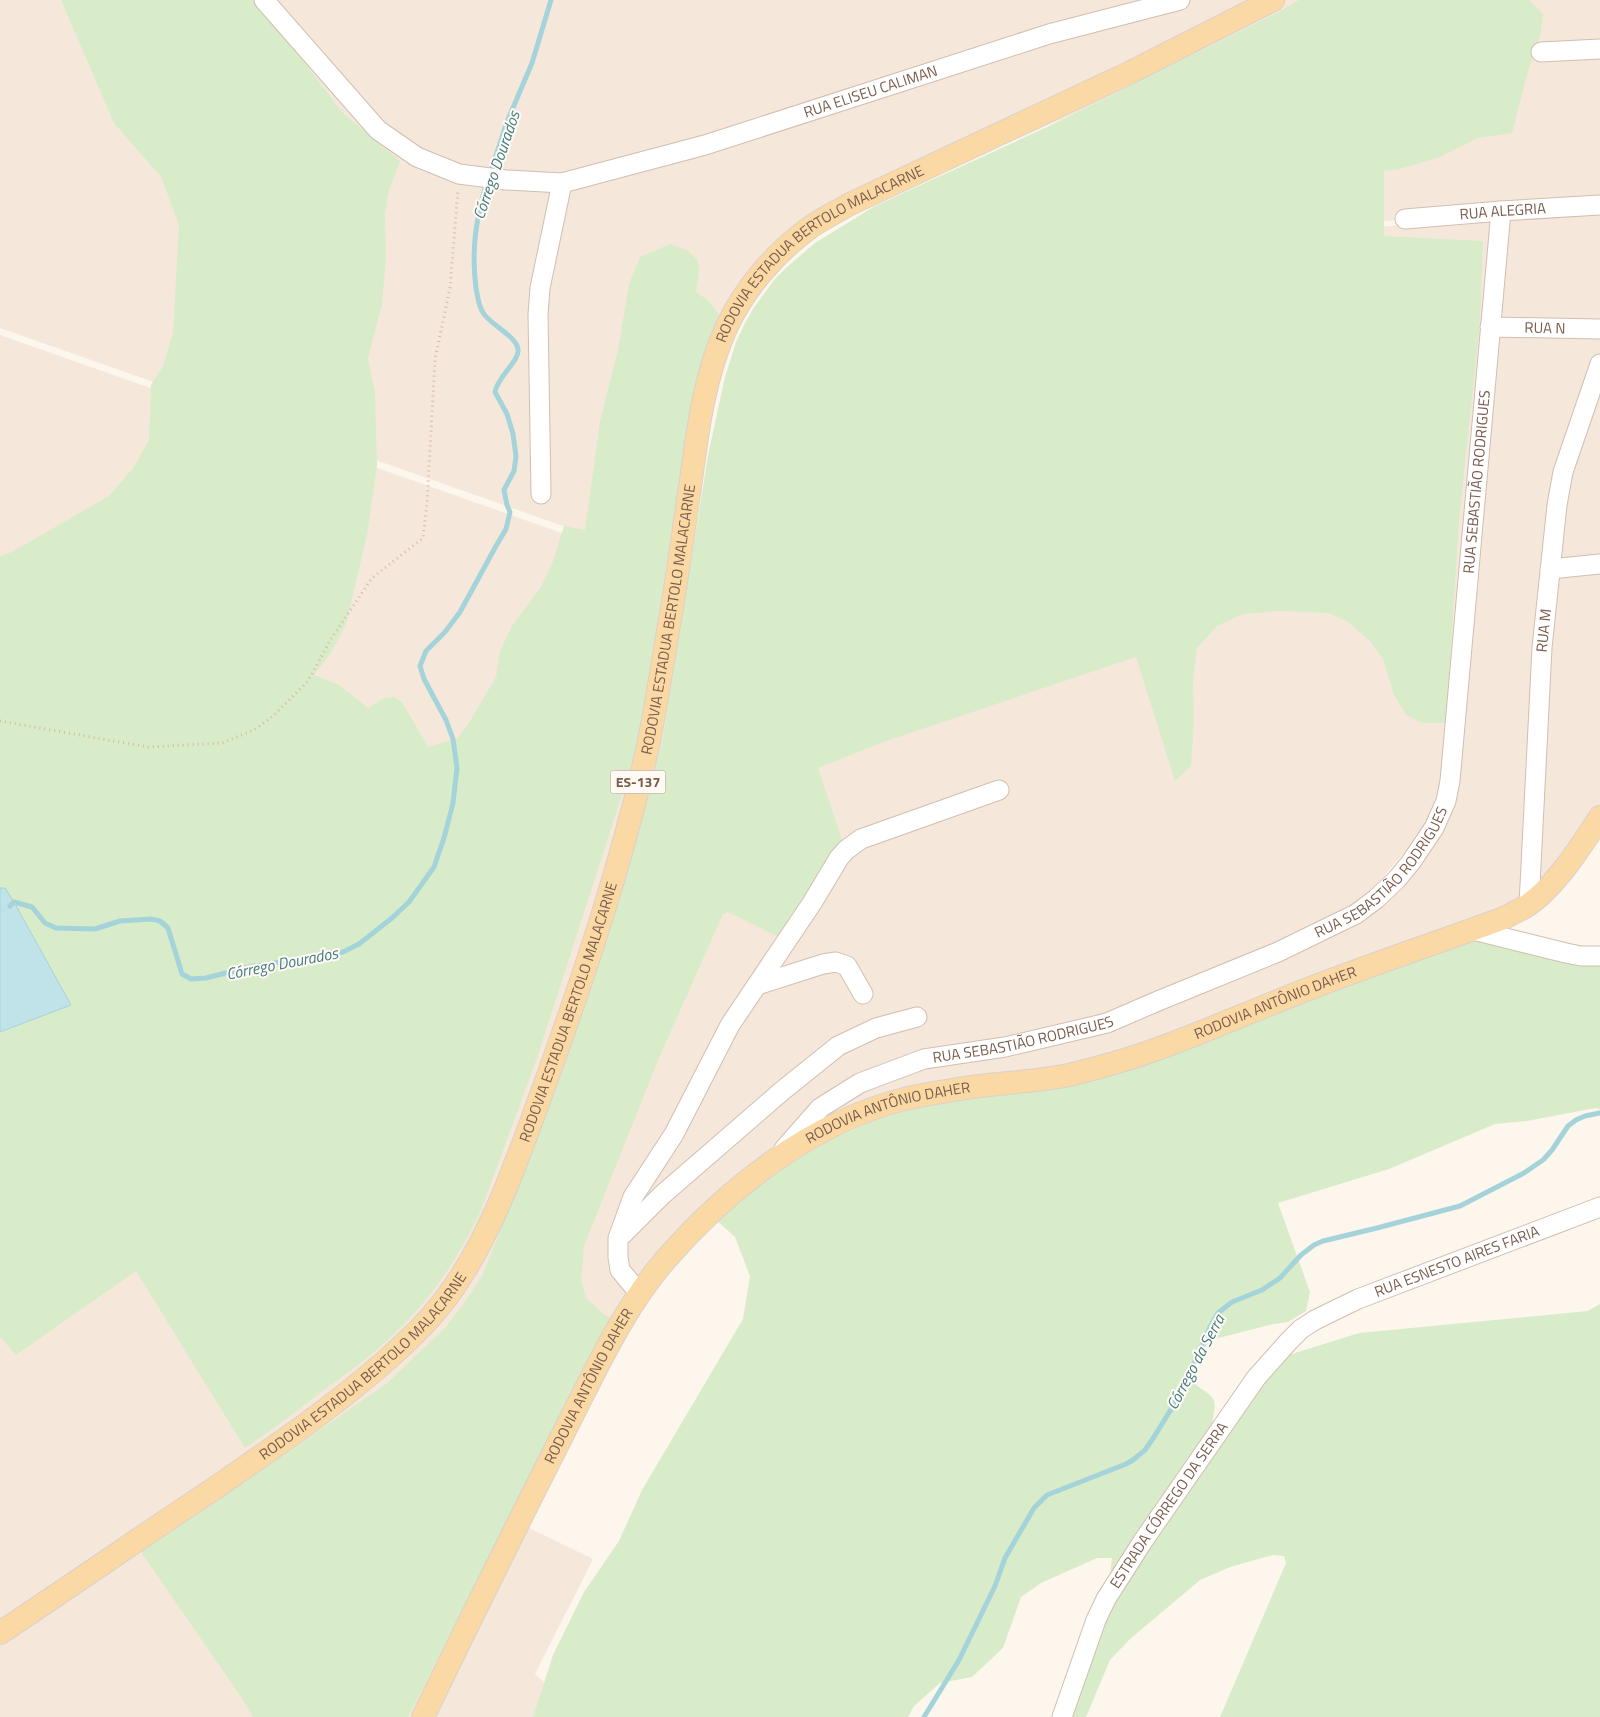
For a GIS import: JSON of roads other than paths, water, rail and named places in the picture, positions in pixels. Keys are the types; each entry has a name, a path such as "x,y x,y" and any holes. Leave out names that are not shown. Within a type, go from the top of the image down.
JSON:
{"main road":[{"name":"RODOVIA ESTADUA BERTOLO MALACARNE","path":"0,1633 303,1428 357,1386 417,1333 454,1288 483,1238 518,1156 562,1036 595,937 620,852 649,741 678,570 698,426 707,385 729,322 744,295 785,248 814,224 850,204 1131,72 1273,0"},
{"name":"RODOVIA ANTÔNIO DAHER","path":"422,1717 583,1394 614,1336 640,1294 665,1260 698,1225 734,1191 773,1161 827,1129 871,1110 903,1100 951,1090 1067,1075 1129,1058 1186,1039 1294,994 1504,918 1529,905 1548,887 1584,842 1600,817"}],"street":[{"name":"RUA ELISEU CALIMAN","path":"264,0 378,130 417,157 459,174 562,183 705,145 1049,34 1180,0"},
{"path":"1541,52 1600,49"},
{"path":"541,494 538,314 540,288 562,183"},
{"name":"RUA ALEGRIA","path":"1405,219 1600,205"},
{"name":"RUA SEBASTIÃO RODRIGUES","path":"773,1161 820,1108 860,1083 924,1059 1006,1047 1107,1023 1278,952 1335,926 1370,904 1397,879 1434,828 1446,801 1450,781 1500,211"},
{"name":"RUA N","path":"1490,327 1600,329"},
{"name":"RUA M","path":"1529,905 1542,648 1557,505 1563,472 1600,364"},
{"path":"1550,569 1600,564"},
{"path":"640,1294 620,1270 618,1257 618,1238 633,1197 674,1134 730,1025 846,850 861,840 999,790"},
{"path":"1473,930 1566,953 1581,956 1600,956"},
{"path":"757,985 823,964 836,962 848,966 863,994"},
{"path":"618,1238 669,1189 782,1091 838,1046 876,1028 917,1017"},
{"name":"RUA ESNESTO AIRES FARIA","path":"1314,1320 1367,1295 1600,1207"},
{"name":"ESTRADA CÓRREGO DA SERRA","path":"1062,1717 1096,1620 1121,1574 1256,1378 1276,1353 1301,1329 1314,1320"}],"water":[{"path":"0,888 5,888 14,902 71,1005 0,1032"}],"waterway":[{"name":"Córrego Dourados","path":"490,174 507,122 532,63 551,0"},
{"name":"Córrego Dourados","path":"10,906 14,902 32,907 45,923 56,928 95,929 120,921 151,919 160,921 168,928 182,974 191,979 206,978 249,967 343,952 359,944 392,918 409,902 434,867 453,803 457,768 453,739 446,720 424,679 420,666 426,651 445,632 460,612 506,529 510,512 504,490 514,471 516,456 513,434 507,414 495,392 500,381 516,359 518,349 513,340 484,314 479,305 476,288 474,247 480,208 487,182"},
{"name":"Córrego da Serra","path":"924,1717 959,1660 995,1586 1005,1558 1034,1508 1047,1495 1126,1464 1145,1450 1181,1393 1218,1313 1232,1302 1262,1290 1280,1278 1301,1255 1314,1245 1323,1241 1460,1206 1524,1173 1543,1160 1568,1126 1585,1116 1600,1113"}]}
